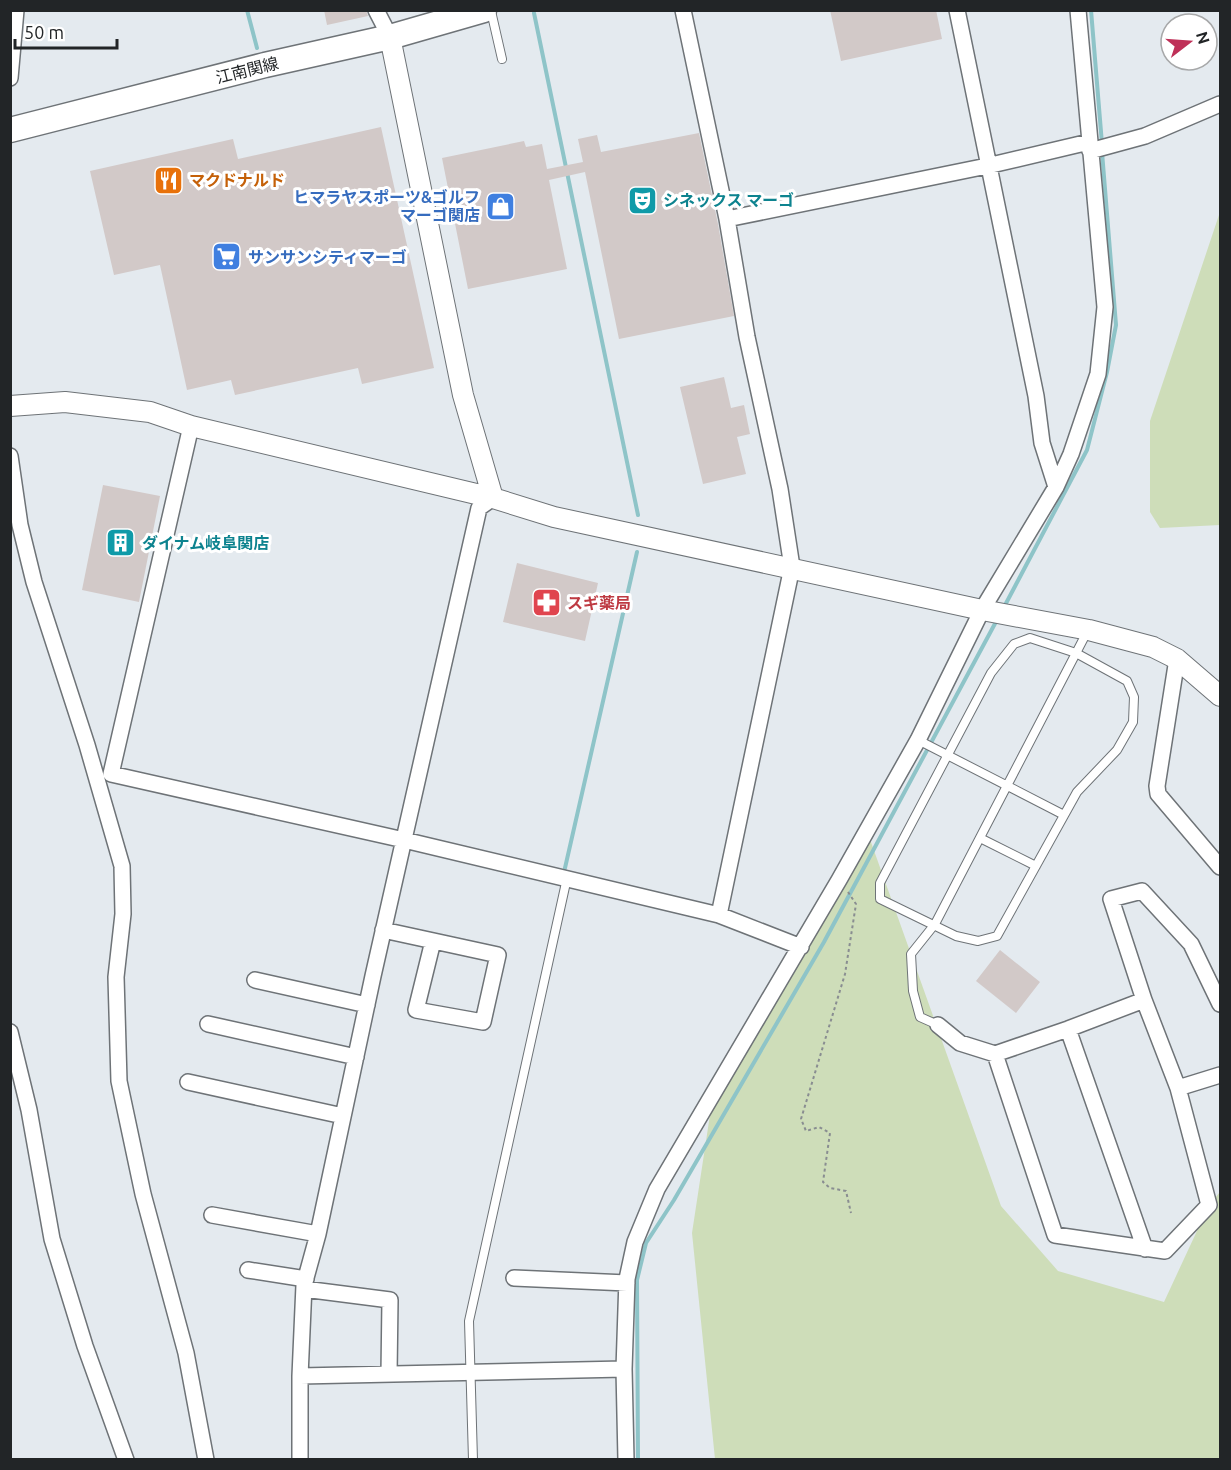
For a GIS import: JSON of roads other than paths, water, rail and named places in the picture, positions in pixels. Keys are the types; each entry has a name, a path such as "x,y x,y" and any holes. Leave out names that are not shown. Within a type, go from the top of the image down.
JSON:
{"main road":[{"name":"江南関線","path":"10,130 265,65 390,37 484,10"}],"street":[{"path":"10,78 16,10"},
{"path":"376,10 390,37 463,395 493,498"},
{"path":"683,10 727,219 747,337 780,489 792,567 719,915"},
{"path":"957,10 987,166 1026,347 1042,443 1056,487"},
{"path":"626,1460 624,1369 627,1284 635,1242 657,1189 801,947 918,740 982,609 1056,487 1071,454 1098,374 1105,307 1078,10"},
{"path":"727,219 1145,136 1221,104"},
{"path":"10,406 65,402 150,412 191,426 493,498 554,517 1089,630 1153,647 1178,659 1221,696"},
{"path":"191,426 111,774 404,840 719,915 801,947"},
{"path":"10,456 15,519 87,745 122,866 123,914 116,978 119,1081 143,1194 186,1353 206,1460"},
{"path":"300,1460 300,1376 305,1284 479,508 493,498"},
{"path":"1178,659 1156,786 1158,794 1221,867"},
{"path":"995,1054 1055,1235 1165,1251 1209,1205 1178,1088 1144,1000 1111,899 1142,891 1191,944 1216,984 1221,1004"},
{"path":"383,930 498,955 483,1022 416,1010 433,941"},
{"path":"255,980 367,1005"},
{"path":"938,1025 960,1043 995,1054 1144,1000"},
{"path":"208,1024 356,1057"},
{"path":"1068,1029 1145,1249"},
{"path":"10,1032 28,1110 52,1239 85,1346 126,1460"},
{"path":"1178,1088 1221,1075"},
{"path":"188,1082 343,1116"},
{"path":"212,1215 318,1234"},
{"path":"248,1270 305,1284 390,1300 389,1374"},
{"path":"514,1278 627,1284"},
{"path":"300,1376 624,1369"}],"lane":[{"path":"491,10 502,59"},
{"path":"938,1025 920,1017 913,991 911,954 935,924 1089,630"},
{"path":"1030,638 1076,653 1127,681 1134,697 1133,722 1117,750 1077,792 997,936 978,941 956,936 880,899 880,883 947,756 991,674 1014,644 1030,638"},
{"path":"918,740 1064,815"},
{"path":"980,838 1036,866"},
{"path":"473,1460 469,1321 567,878"}],"waterway":[{"path":"247,10 257,48"},
{"path":"1091,10 1102,144"},
{"path":"534,13 638,515"},
{"path":"1003,609 1087,450 1107,372 1116,325 1102,152"},
{"path":"565,868 637,552"},
{"path":"638,1460 637,1280 646,1243 674,1200 824,942 998,618"}],"place":[{"name":"マクドナルド","path":"168,180"},
{"name":"シネックス マーゴ","path":"642,200"},
{"name":"ヒマラヤスポーツ&ゴルフ マーゴ関店","path":"501,206"},
{"name":"サンサンシティマーゴ","path":"227,257"},
{"name":"ダイナム岐阜関店","path":"121,543"},
{"name":"スギ薬局","path":"546,603"}]}
